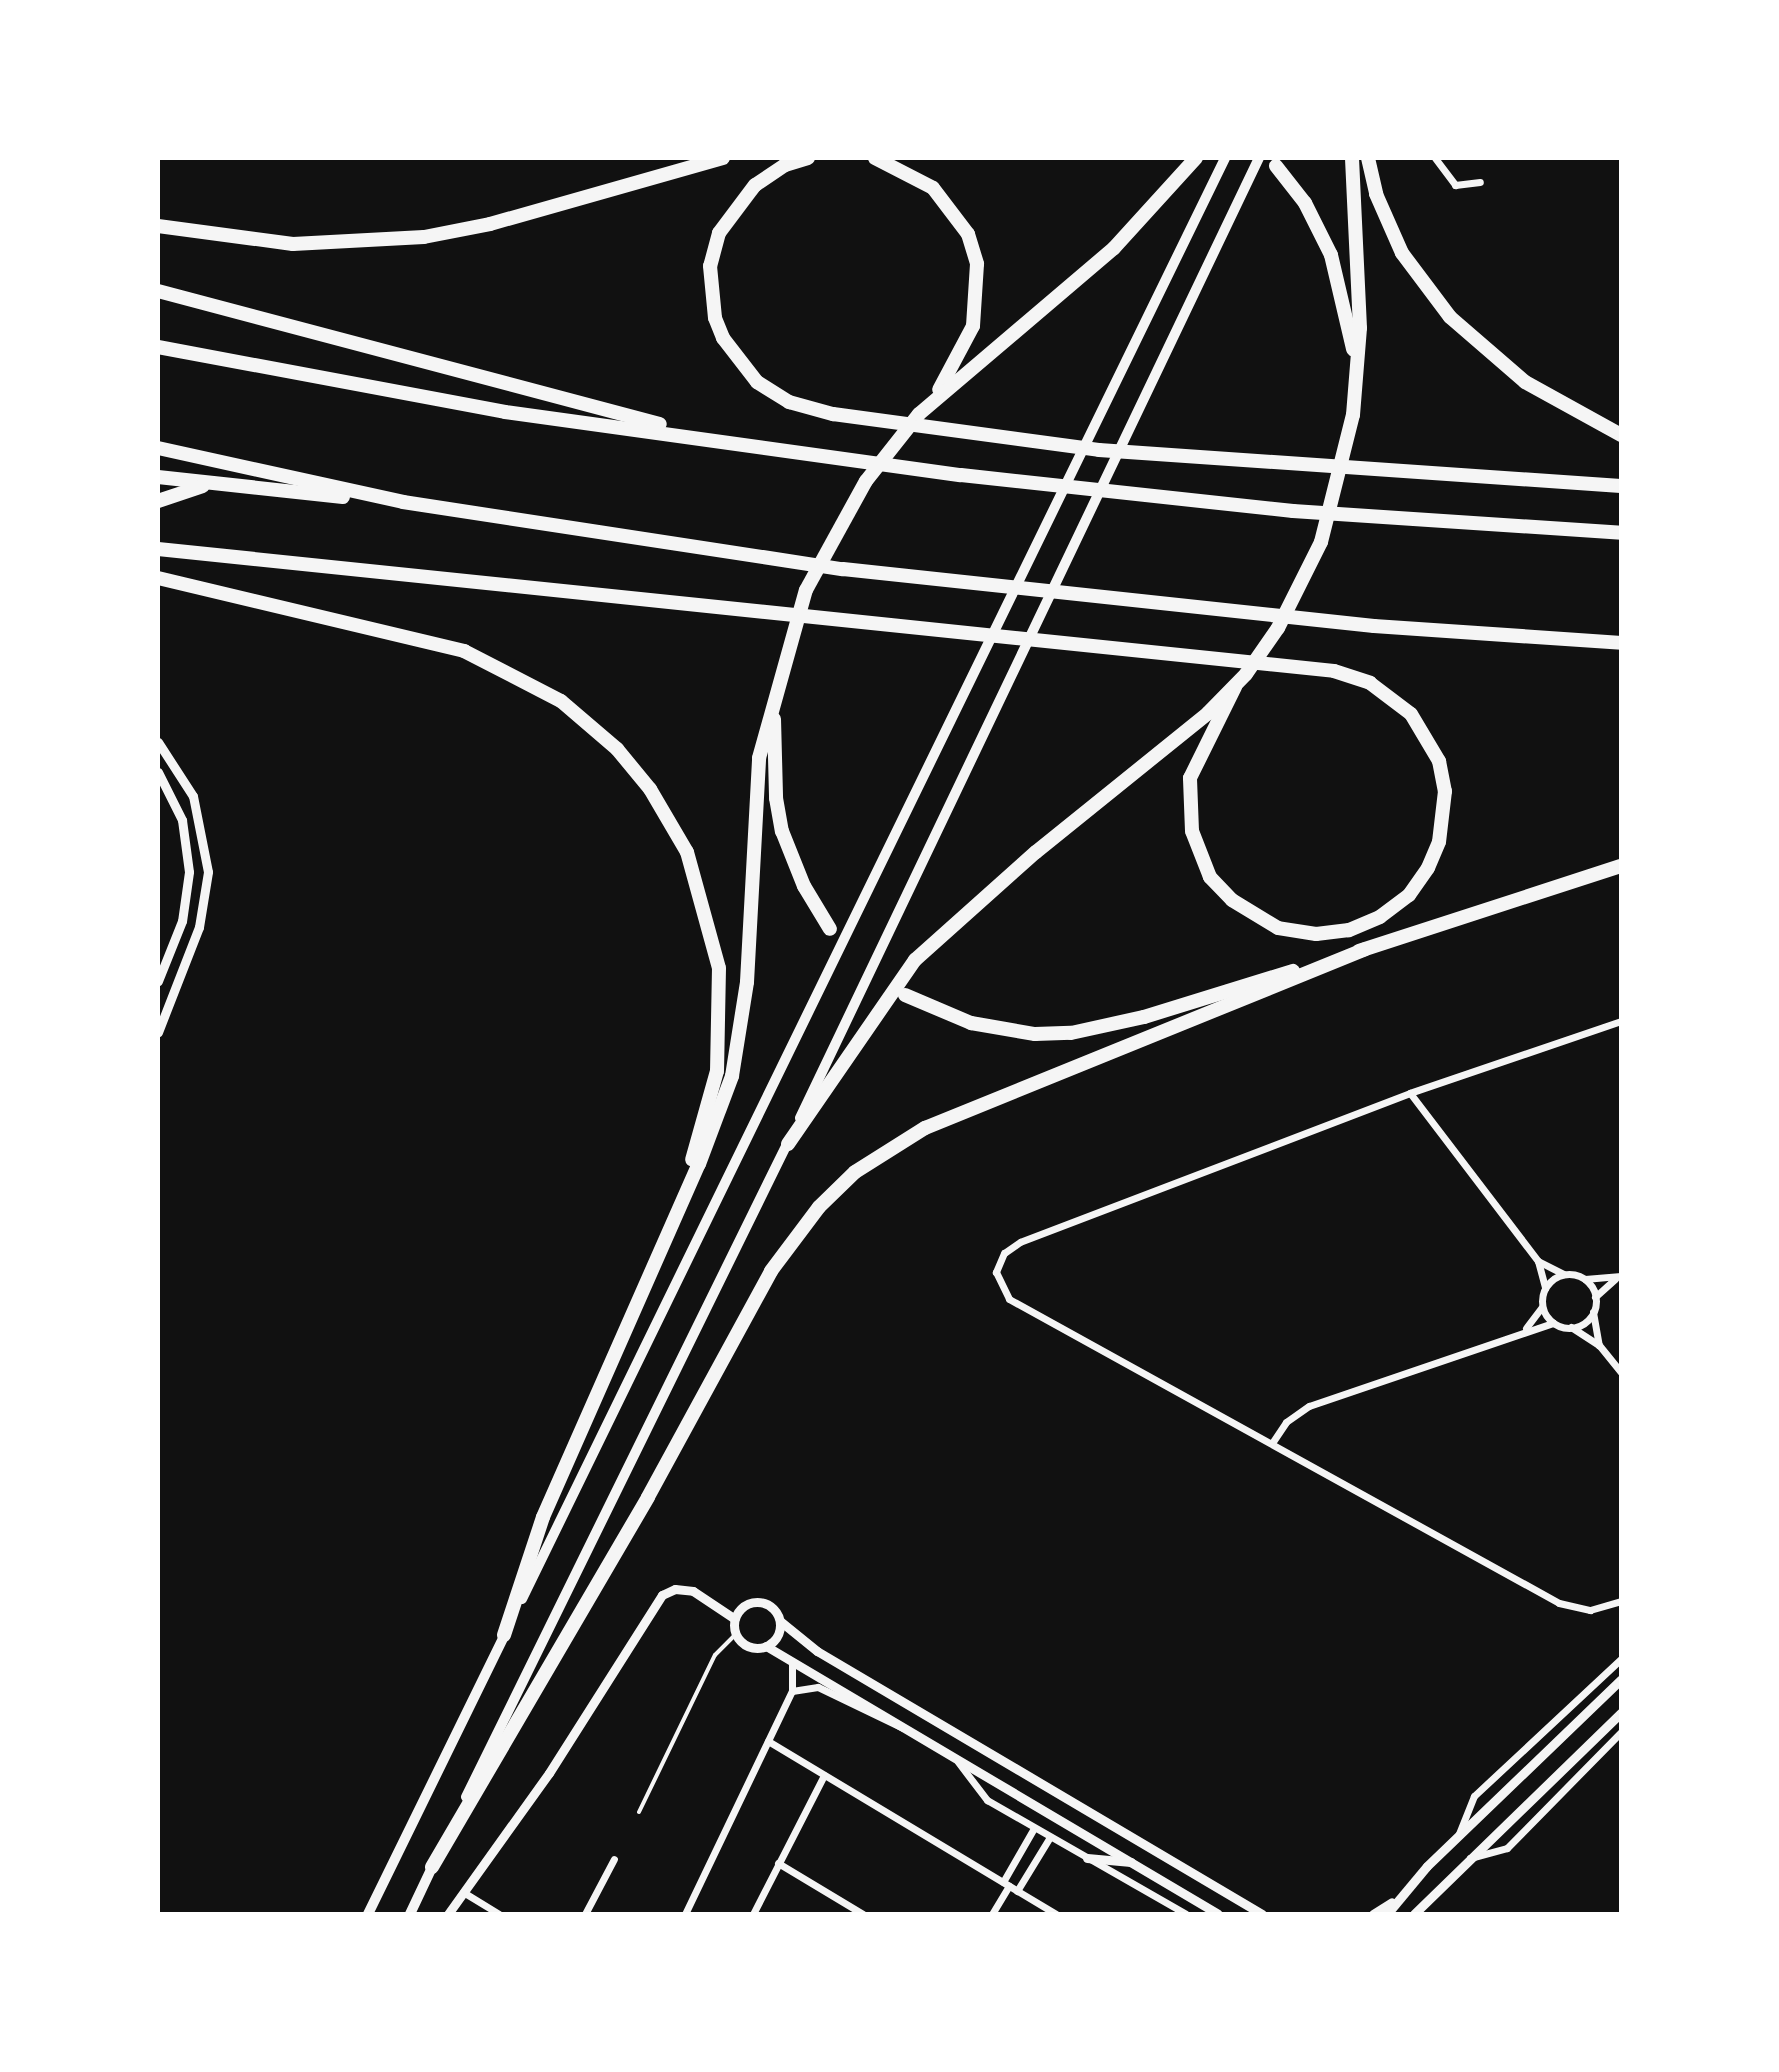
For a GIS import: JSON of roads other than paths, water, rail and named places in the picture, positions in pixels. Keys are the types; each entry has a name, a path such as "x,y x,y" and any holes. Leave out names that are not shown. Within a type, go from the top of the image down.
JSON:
{"highway":[{"path":"648,179 703,158"},
{"path":"158,226 223,237 354,244 490,224 723,158"},
{"path":"808,158 785,165 755,185 719,233 710,266 715,318 723,338 757,382 789,402 833,414 1099,450 1621,486"},
{"path":"504,1635 543,1517 717,1121 743,1026 759,758 806,590 826,548 866,481 924,409 973,326 977,264 968,234 933,188 875,158"},
{"path":"924,409 1114,248 1196,158"},
{"path":"788,1144 915,960 978,901 1235,687 1278,628 1321,542 1353,415 1360,293 1352,158"},
{"path":"1368,158 1396,243 1420,283 1450,317 1525,382 1621,435"},
{"path":"1276,166 1305,203 1331,255 1355,365"},
{"path":"158,291 510,381 706,438"},
{"path":"158,347 505,412 1084,490 1621,533"},
{"path":"158,448 403,502"},
{"path":"158,477 207,485 403,502 843,569 1374,626 1621,643"},
{"path":"158,501 207,485"},
{"path":"158,549 1334,671 1370,683 1411,714 1439,761 1445,791 1439,842 1428,868 1409,895 1380,917 1349,930 1316,934 1278,928 1232,900 1210,877 1192,831 1190,778 1235,687"},
{"path":"158,578 464,651 561,701 617,749 650,789 687,852 719,968 717,1071 677,1207"},
{"path":"775,699 774,772 782,831 804,886 830,929"},
{"path":"905,995 971,1023 1020,1032 1071,1033 1144,1017 1621,866"},
{"path":"432,1867 648,1497 771,1271 819,1207 855,1172 925,1128 1365,949"}],"main road":[{"path":"368,1914 969,693 1225,158"},
{"path":"410,1914 788,1144 1147,402 1259,158"}],"street":[{"path":"1435,158 1455,185 1480,182"},
{"path":"158,742 193,796 208,872 199,927 158,1032"},
{"path":"158,772 182,820 189,872 182,921 158,981"},
{"path":"1621,1021 1410,1093 1020,1242 999,1262 997,1282 1009,1299 1559,1603 1590,1610 1621,1601"},
{"path":"1410,1093 1538,1261 1545,1288 1542,1307 1524,1330"},
{"path":"1538,1261 1564,1274 1585,1279 1619,1277"},
{"path":"1545,1288 1564,1274"},
{"path":"1595,1297 1619,1277"},
{"path":"1585,1279 1595,1297 1593,1311 1599,1345"},
{"path":"1542,1307 1553,1323"},
{"path":"1571,1327 1593,1311"},
{"path":"1272,1443 1286,1422 1309,1406 1524,1330 1553,1323 1571,1327 1599,1345 1621,1372"},
{"path":"461,1914 449,1911 549,1773 662,1595 675,1589 693,1591 735,1619"},
{"path":"1218,1914 792,1660 766,1646 748,1646 736,1634 735,1619 748,1604 759,1602 769,1605 780,1621 817,1651 1262,1914"},
{"path":"766,1646 780,1631 780,1621"},
{"path":"1458,1836 1474,1796 1621,1659"},
{"path":"685,1914 792,1691 792,1660"},
{"path":"1387,1914 1398,1898 1458,1836 1621,1679"},
{"path":"792,1691 818,1687 888,1725 908,1728"},
{"path":"1414,1914 1467,1858 1621,1713"},
{"path":"1467,1858 1487,1858 1507,1848 1621,1732"},
{"path":"768,1741 1056,1914"},
{"path":"954,1755 981,1794 1034,1828 1186,1914"},
{"path":"753,1914 824,1775"},
{"path":"992,1914 1034,1828"},
{"path":"1017,1891 1050,1837"},
{"path":"1087,1858 1133,1862"},
{"path":"585,1914 614,1859"},
{"path":"778,1863 863,1914"},
{"path":"463,1892 499,1914"},
{"path":"1373,1914 1398,1898"}],"lane":[{"path":"639,1812 715,1655 736,1634"}]}
